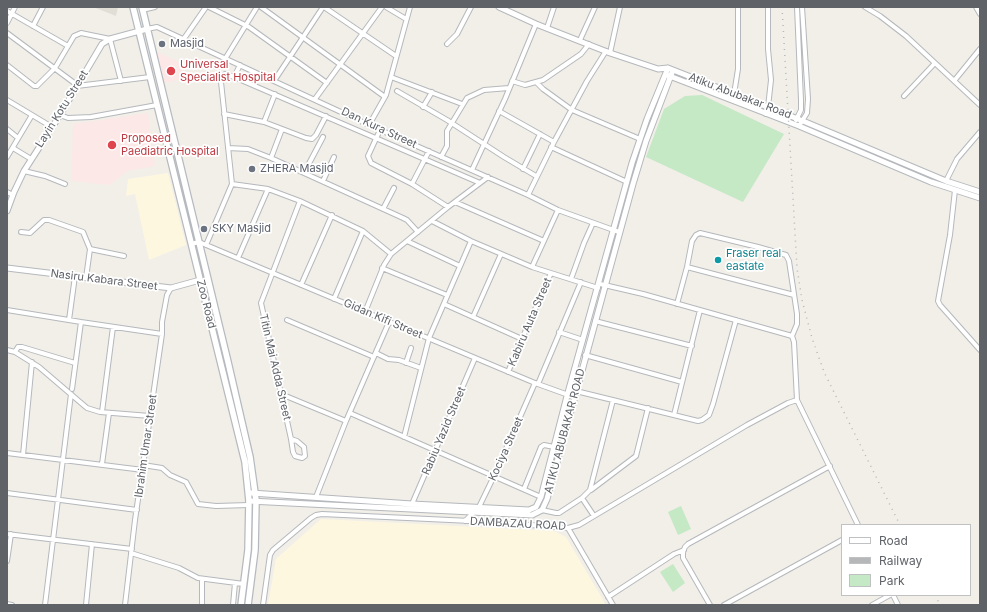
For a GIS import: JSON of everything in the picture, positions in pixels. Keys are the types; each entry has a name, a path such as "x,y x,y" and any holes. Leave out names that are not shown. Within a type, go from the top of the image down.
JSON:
{"main road":[{"name":"Zoo Road","path":"133,7 245,462 249,503 248,550 241,605"},
{"name":"Zoo Road","path":"142,9 247,443 256,493 255,550 248,605"}],"street":[{"path":"7,23 15,7"},
{"path":"33,26 43,7"},
{"path":"142,9 155,7"},
{"path":"183,40 207,7 245,25 327,83"},
{"path":"225,59 257,7"},
{"path":"261,7 385,97"},
{"path":"274,81 323,7 396,56"},
{"path":"315,99 382,7"},
{"path":"386,7 406,20"},
{"path":"369,125 385,97 392,77 396,56 410,7"},
{"path":"446,44 457,34 471,7"},
{"name":"Atiku Abubakar Road","path":"499,7 536,24 608,52 658,69 670,69 797,118 946,181 980,192"},
{"path":"547,28 554,7"},
{"path":"580,40 595,7"},
{"path":"528,195 551,147 587,81 608,52 620,7"},
{"path":"734,94 738,69 738,7"},
{"path":"766,114 771,80 768,49 768,7"},
{"path":"797,7 801,100 801,110 797,118 797,125"},
{"path":"797,125 803,121 807,113 808,99 802,7"},
{"path":"865,7 880,16 906,36 980,105"},
{"path":"976,7 980,14"},
{"path":"7,11 68,46"},
{"path":"472,170 536,24"},
{"name":"Dan Kura Street","path":"139,31 157,27 558,210 616,232"},
{"path":"7,66 34,86 37,86 44,81 55,68 74,36 78,34 110,39 139,31"},
{"path":"7,33 77,86 150,77"},
{"path":"110,39 120,81"},
{"name":"Layin Kotu Street","path":"7,211 24,171 31,159 60,115 102,44 110,39"},
{"path":"512,81 525,85 537,83 581,54 589,44"},
{"path":"954,81 980,49"},
{"path":"904,96 935,63"},
{"path":"234,77 240,65"},
{"path":"658,69 668,75 797,125 885,164 980,198"},
{"name":"ATIKU ABUBAKAR ROAD","path":"542,510 547,499 586,355 595,321 601,286 616,232 670,69"},
{"path":"206,245 232,184 220,82 225,74 275,94 480,183"},
{"path":"616,232 627,182 640,139 668,75"},
{"path":"392,77 462,104"},
{"path":"537,83 572,110 640,139"},
{"path":"441,157 447,146 447,131 462,104 469,97 484,90 509,88"},
{"path":"397,91 452,123 484,145 536,176"},
{"path":"423,107 432,92"},
{"path":"264,122 275,94"},
{"path":"7,100 52,127"},
{"path":"60,115 68,118 91,117 157,105"},
{"path":"499,111 554,142"},
{"path":"224,114 264,122 306,138 312,138 316,135 326,116"},
{"path":"7,157 32,115"},
{"path":"7,129 18,138"},
{"path":"271,158 282,129"},
{"path":"380,130 368,156 371,163 412,184 448,208"},
{"path":"946,181 957,159 980,132"},
{"path":"523,169 540,134"},
{"path":"304,173 323,137"},
{"path":"551,147 627,182"},
{"path":"13,148 31,159"},
{"path":"228,148 248,149 271,158 407,220 418,232"},
{"path":"412,184 429,151"},
{"path":"323,181 334,157"},
{"path":"24,171 45,176 65,184"},
{"path":"365,312 382,268 391,254 488,177"},
{"path":"232,184 268,189 332,215 362,231 391,254"},
{"path":"383,209 394,188"},
{"path":"238,258 268,189"},
{"path":"955,190 950,235 938,301 980,350"},
{"path":"7,192 13,195"},
{"name":"Titin Mai Adda Street","path":"291,439 297,441 304,447 305,456 298,458 293,452 261,303 300,201"},
{"path":"455,202 544,241"},
{"path":"532,267 558,210"},
{"path":"301,285 332,215"},
{"path":"21,232 30,233 44,220 50,220 83,232 90,249 86,278"},
{"path":"432,221 471,241 532,267 581,282 677,304 792,336"},
{"path":"571,279 593,223"},
{"path":"334,299 362,231"},
{"path":"677,304 692,241 695,236 700,233 758,247 787,257 790,266 797,314 797,324 792,336 794,342 797,400 858,524"},
{"path":"407,241 460,266"},
{"path":"404,436 429,338 471,241"},
{"path":"191,244 199,242"},
{"name":"Gidan Kifi Street","path":"199,242 536,384 567,396 574,397"},
{"path":"90,249 124,256"},
{"path":"473,317 501,254"},
{"path":"687,267 794,295"},
{"name":"Nasiru Kabara Street","path":"7,268 171,288 200,280"},
{"path":"382,268 447,295"},
{"name":"Kabiru Auta Street","path":"508,372 551,273"},
{"path":"69,320 75,276"},
{"name":"Kociya Street","path":"466,521 479,507 494,476 581,282"},
{"path":"248,493 529,510 536,506 541,497 567,396 583,340 601,286"},
{"name":"Ibrahim Umar Street","path":"125,605 142,470 162,334 162,322 171,288"},
{"path":"444,304 522,339"},
{"path":"7,310 162,334"},
{"path":"674,415 700,310"},
{"path":"287,320 375,355 388,359 396,359 421,368"},
{"path":"576,391 700,421 705,419 710,415 736,320"},
{"path":"595,321 692,346"},
{"path":"45,605 81,322"},
{"path":"316,497 346,421 389,322"},
{"path":"102,412 113,327"},
{"path":"559,332 583,340"},
{"path":"15,352 18,347 22,347 75,363"},
{"path":"406,363 411,348"},
{"path":"7,350 15,352 32,362 72,392 87,408 93,411 150,416"},
{"path":"586,355 682,382"},
{"name":"Rabiu Yazid Street","path":"412,504 475,358"},
{"path":"23,455 32,362"},
{"path":"281,394 346,421"},
{"path":"590,490 613,400"},
{"name":"DAMBAZAU ROAD","path":"263,605 268,560 273,550 311,518 322,514 568,528 579,525 747,425 788,403 797,400"},
{"path":"143,465 162,468 170,476 186,482 200,504 249,503 256,500 474,513 532,515 542,510 556,514 582,498 590,490 636,456 648,408"},
{"path":"102,464 109,413"},
{"path":"350,413 541,497"},
{"path":"524,490 542,446 554,447"},
{"path":"7,453 142,470"},
{"path":"608,597 668,558 684,550 688,544 830,466"},
{"path":"7,493 137,510"},
{"path":"582,498 594,516"},
{"path":"354,516 355,506"},
{"path":"568,528 613,605"},
{"path":"7,561 9,534 92,544 132,551 178,568 202,579 244,584"},
{"path":"724,605 841,541"},
{"path":"86,605 92,544"},
{"path":"684,550 684,558 710,605"},
{"path":"202,579 202,605"},
{"path":"233,605 235,583"},
{"path":"872,605 889,596"},
{"path":"892,596 898,605"},
{"path":"7,604 12,605"}],"shaded area":[{"path":"93,7 118,7 116,16"},
{"name":"Universal Specialist Hospital","path":"157,52 179,62 183,79 164,83"},
{"name":"Proposed Paediatric Hospital","path":"148,113 155,166 127,171 110,185 71,181 73,124"},
{"path":"168,173 186,245 149,260 135,194 126,196 128,179"},
{"path":"321,519 554,531 566,537 606,605 268,605 276,559"}],"green space":[{"path":"702,95 784,134 743,202 646,157 664,109 685,96"},
{"path":"681,506 691,529 678,535 668,512"},
{"path":"673,564 685,583 673,592 660,572"}],"railway":[{"path":"782,7 797,268 802,300 812,338 824,372 900,524"},
{"path":"936,596 940,605"}],"place":[{"name":"Masjid","path":"162,44"},
{"name":"Universal Specialist Hospital","path":"171,71"},
{"name":"Proposed Paediatric Hospital","path":"112,145"},
{"name":"ZHERA Masjid","path":"252,169"},
{"name":"SKY Masjid","path":"204,229"},
{"name":"Fraser real eastate","path":"718,260"}]}
